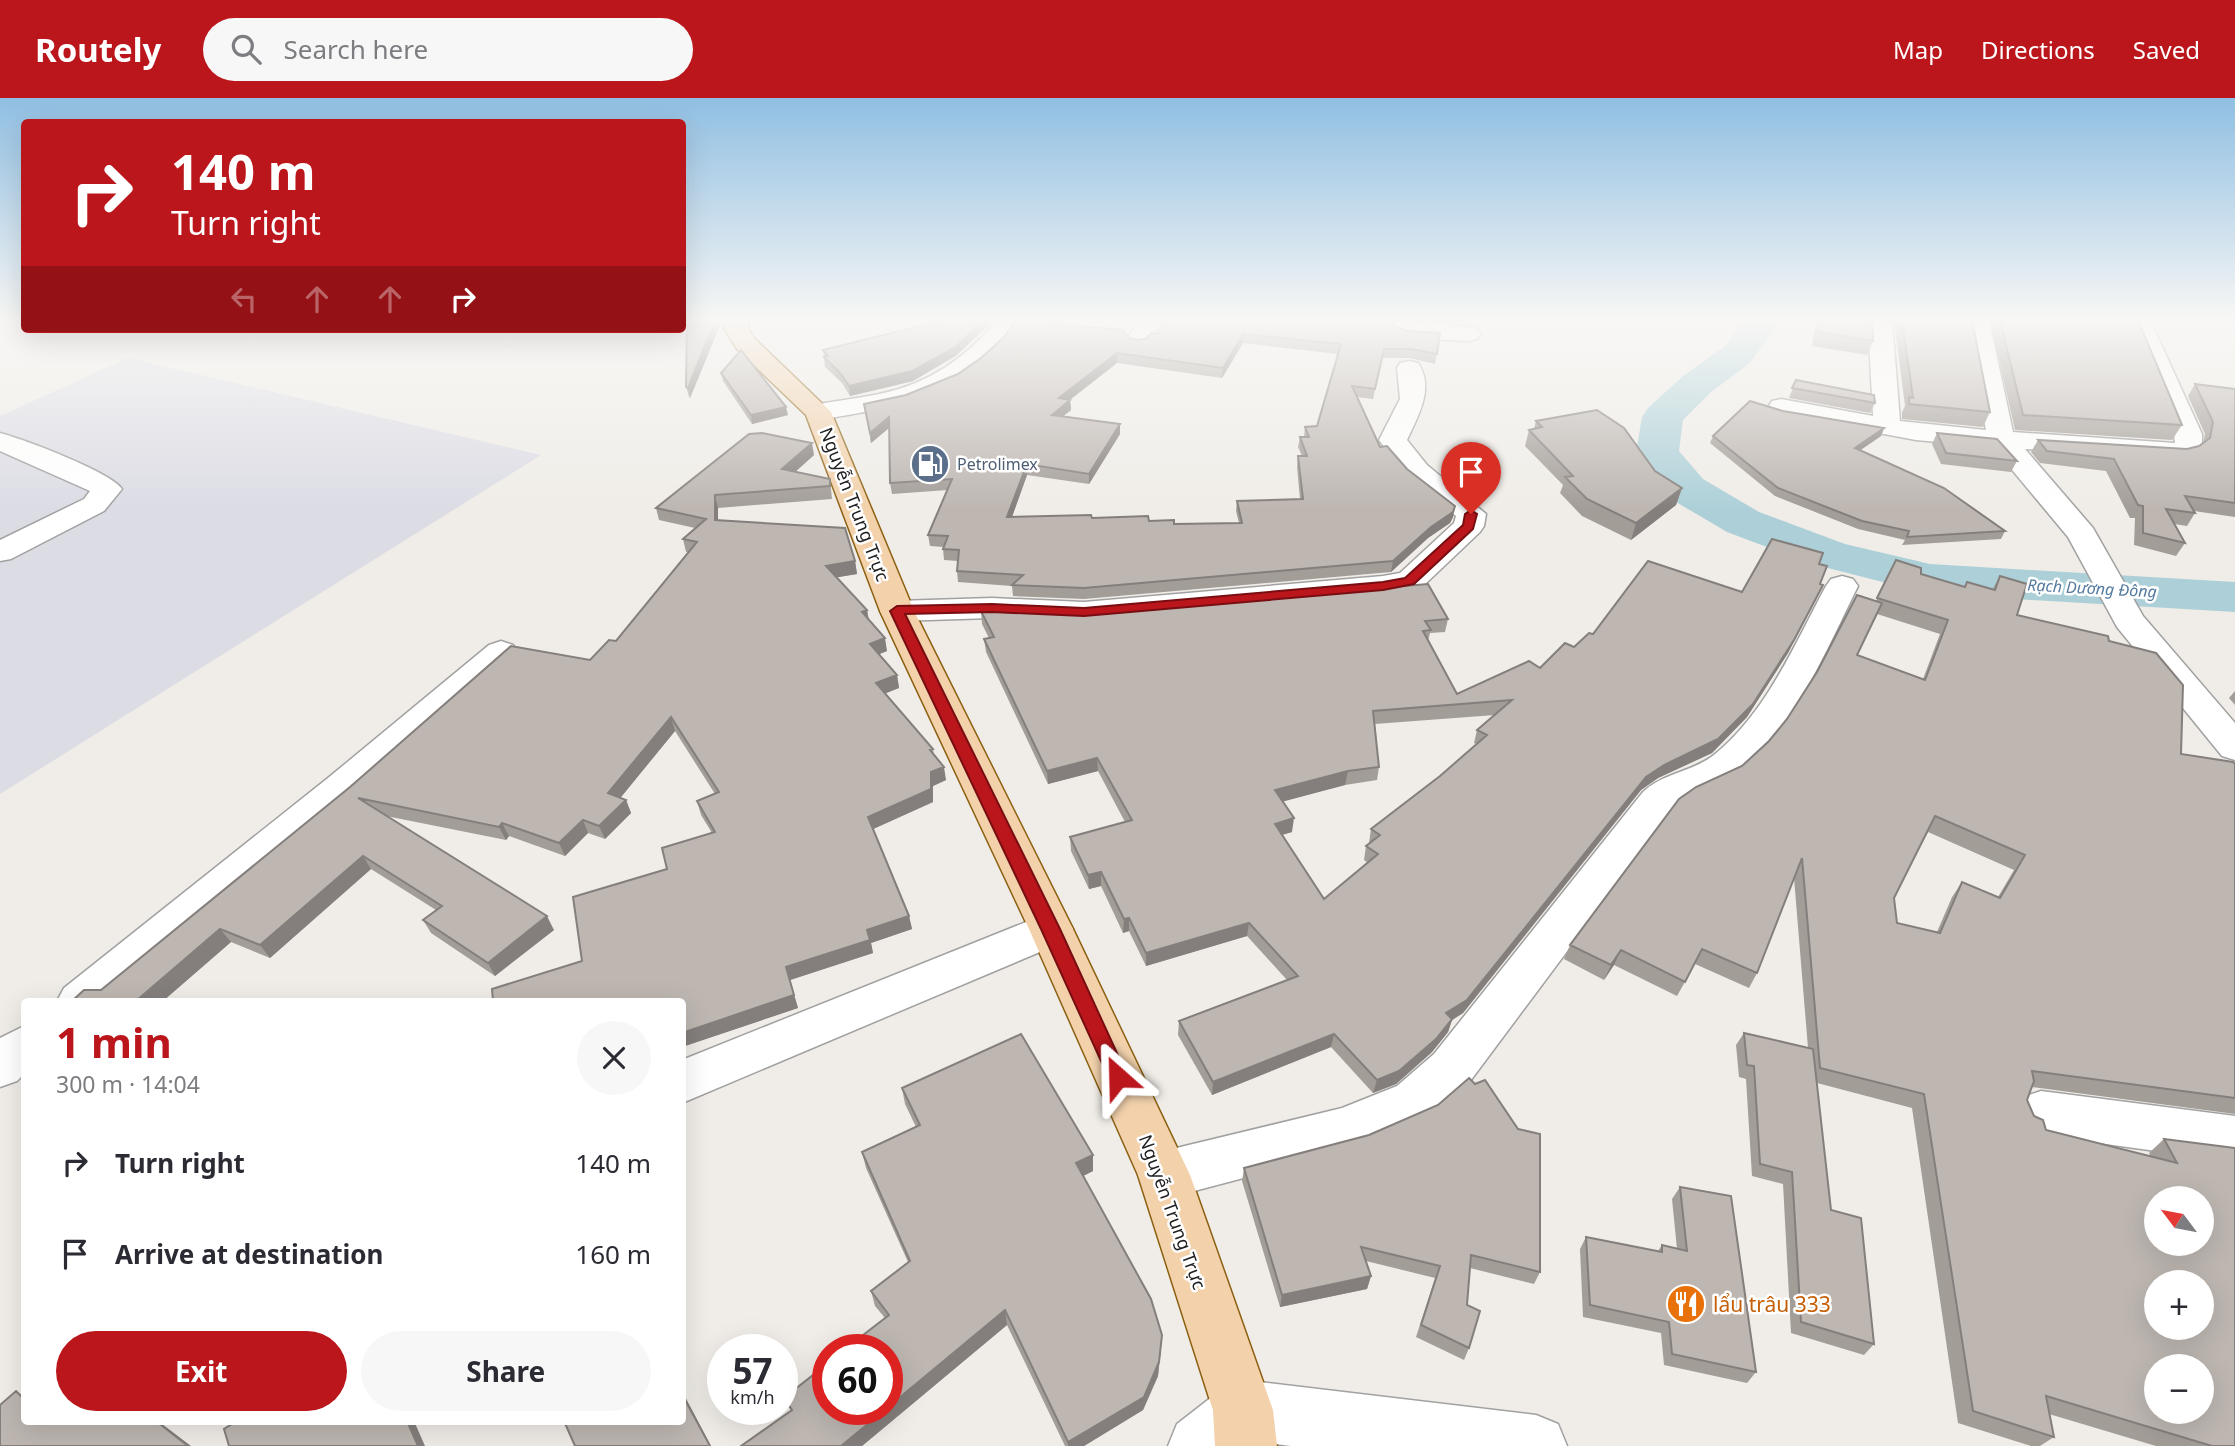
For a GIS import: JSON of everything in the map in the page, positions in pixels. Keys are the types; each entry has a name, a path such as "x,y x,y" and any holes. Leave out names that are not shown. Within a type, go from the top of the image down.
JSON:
{"main road":[{"name":"Nguyễn Trung Trực","path":"787,383 818,412 897,611 1051,929 1164,1175 1229,1434"}],"street":[{"path":"818,412 916,395 942,383"},
{"path":"897,611 992,608 1084,612 1344,590 1410,581 1469,526 1471,514 1417,471 1401,455 1392,440 1413,399 1411,383"},
{"path":"1884,383 1886,427"},
{"path":"1990,383 2001,439 2082,534 2129,620 2235,747"},
{"path":"1781,407 1886,427 2102,448 2179,451 2189,448 2188,434 2166,383"},
{"path":"0,441 108,489 94,505 0,552"},
{"path":"1164,1175 1346,1130 1415,1101 1451,1069 1657,802 1669,790 1724,766 1751,744 1789,688 1842,586"},
{"path":"84,998 342,788 500,652"},
{"path":"686,1080 1051,929"},
{"path":"0,1066 21,1048"},
{"path":"2040,1113 2235,1139"},
{"path":"1229,1434 1536,1446"}],"shaded area":[{"path":"73,383 234,383 541,455 0,794 0,416"}],"building":[{"path":"728,383 767,383 786,407 751,415"},
{"path":"936,383 1078,383 1059,398 1070,400 1052,415 1120,424 1089,474 1027,464 1007,517 1148,516 1149,521 1174,520 1174,524 1242,523 1237,501 1303,499 1298,456 1307,456 1300,437 1309,437 1305,427 1317,426 1330,383 1376,383 1375,389 1352,386 1380,447 1387,446 1407,469 1455,506 1453,512 1431,527 1393,561 1084,588 1012,585 1023,575 957,571 959,550 943,549 948,536 928,535 952,479 890,483 889,417 870,433 864,404 906,395"},
{"path":"1795,383 1811,383 1874,395 1875,403 1792,388"},
{"path":"1911,383 1984,383 1990,412 1909,404 1909,397 1913,398"},
{"path":"2015,383 2164,383 2182,425 2023,415"},
{"path":"2195,384 2235,389 2235,503 2185,496 2195,513 2166,509 2185,543 2143,533 2143,506 2138,505 2114,459 2047,451 2038,440 2187,449 2199,446 2210,438 2213,422"},
{"path":"1750,401 1783,411 1884,428 1855,448 1944,488 2005,531 1907,537 1909,531 1862,521 1778,488 1713,436"},
{"path":"1597,410 1624,428 1655,471 1682,488 1636,523 1587,499 1565,477 1573,476 1529,430 1542,427 1536,421"},
{"path":"762,433 812,443 782,469 830,479 830,486 715,495 715,520 845,528 855,561 826,566 867,610 862,612 885,638 870,644 897,675 876,683 933,749 930,750 944,767 931,772 931,789 868,817 909,916 867,930 870,940 786,967 794,995 686,1032 686,998 493,998 492,989 582,961 573,897 667,869 662,848 715,832 697,801 719,792 671,717 608,793 626,800 599,826 583,820 559,843 502,823 499,827 358,798 547,916 488,963 423,920 442,906 363,856 260,945 220,929 140,998 75,998 84,990 101,990 350,787 511,646 590,660 609,640 616,641 697,542 683,539 706,519 656,508 749,434"},
{"path":"1937,433 1997,439 2017,461 1946,453"},
{"path":"1772,539 1823,553 1819,564 1827,566 1820,584 1823,585 1794,640 1753,704 1718,739 1664,765 1646,777 1467,1000 1446,1013 1452,1019 1436,1039 1399,1071 1377,1080 1334,1034 1213,1082 1179,1021 1298,976 1249,923 1146,953 1129,918 1124,919 1101,872 1088,875 1070,837 1132,820 1097,758 1047,771 984,639 994,637 981,611 991,608 1084,612 1428,584 1448,619 1425,621 1431,630 1423,631 1457,694 1529,661 1540,668 1565,643 1574,647 1589,633 1593,634 1648,561 1742,592","holes":["1512,700 1477,730 1487,735 1440,776 1371,829 1380,835 1366,846 1378,854 1324,899 1275,824 1294,818 1275,790 1348,771 1379,767 1373,711"]},
{"path":"1896,560 1921,568 1921,574 1965,587 1967,582 1995,590 2000,576 2027,584 2017,615 2108,636 2109,641 2156,653 2183,685 2181,754 2235,764 2235,1098 2032,1071 2034,1081 2027,1100 2034,1116 2043,1120 2046,1130 2177,1163 2164,1139 2235,1148 2235,1446 2212,1446 2046,1396 2054,1437 1973,1411 1924,1094 1820,1068 1802,858 1757,973 1702,949 1685,982 1621,950 1611,965 1570,945 1679,799 1696,787 1742,766 1769,741 1787,719 1817,672 1857,595 1882,603 1857,655 1925,680 1948,620 1877,598","holes":["1935,816 2025,855 2000,898 1962,882 1940,933 1897,923 1894,898"]},
{"path":"1744,1033 1813,1049 1831,1210 1861,1218 1874,1344 1801,1322 1792,1172 1760,1164 1754,1066 1747,1065"},
{"path":"1021,1034 1093,1155 1076,1163 1151,1299 1162,1335 1159,1362 1144,1397 1068,1442 1005,1310 903,1395 903,1334 864,1334 889,1315 871,1291 910,1261 862,1152 920,1125 902,1088"},
{"path":"1469,1078 1475,1084 1485,1080 1518,1129 1540,1134 1540,1272 1471,1255 1467,1305 1480,1311 1469,1348 1421,1325 1440,1266 1361,1247 1371,1276 1282,1295 1244,1168 1369,1135 1438,1105"},
{"path":"1680,1187 1731,1196 1756,1372 1672,1354 1669,1322 1590,1305 1586,1237 1662,1252 1662,1245 1687,1251"},
{"path":"812,1376 812,1425 867,1425 841,1446 741,1446 771,1425 798,1425 798,1387"},
{"path":"16,1391 21,1396 21,1425 161,1425 188,1446 0,1446 0,1405"},
{"path":"686,1401 710,1446 575,1446 566,1425 686,1425"},
{"path":"230,1425 409,1425 418,1446 229,1446 224,1429"}],"waterway":[{"name":"Rạch Dương Đông","path":"1699,383 1663,417 1657,453 1687,489 1743,522 1829,554 1930,579 2235,597"}],"place":[{"name":"Petrolimex","path":"930,464"},
{"name":"lẩu trâu 333","path":"1686,1304"}],"route":[{"path":"1118,1077 1051,929 897,611 992,608 1084,612 1383,586 1410,581 1469,526 1471,514"}]}
